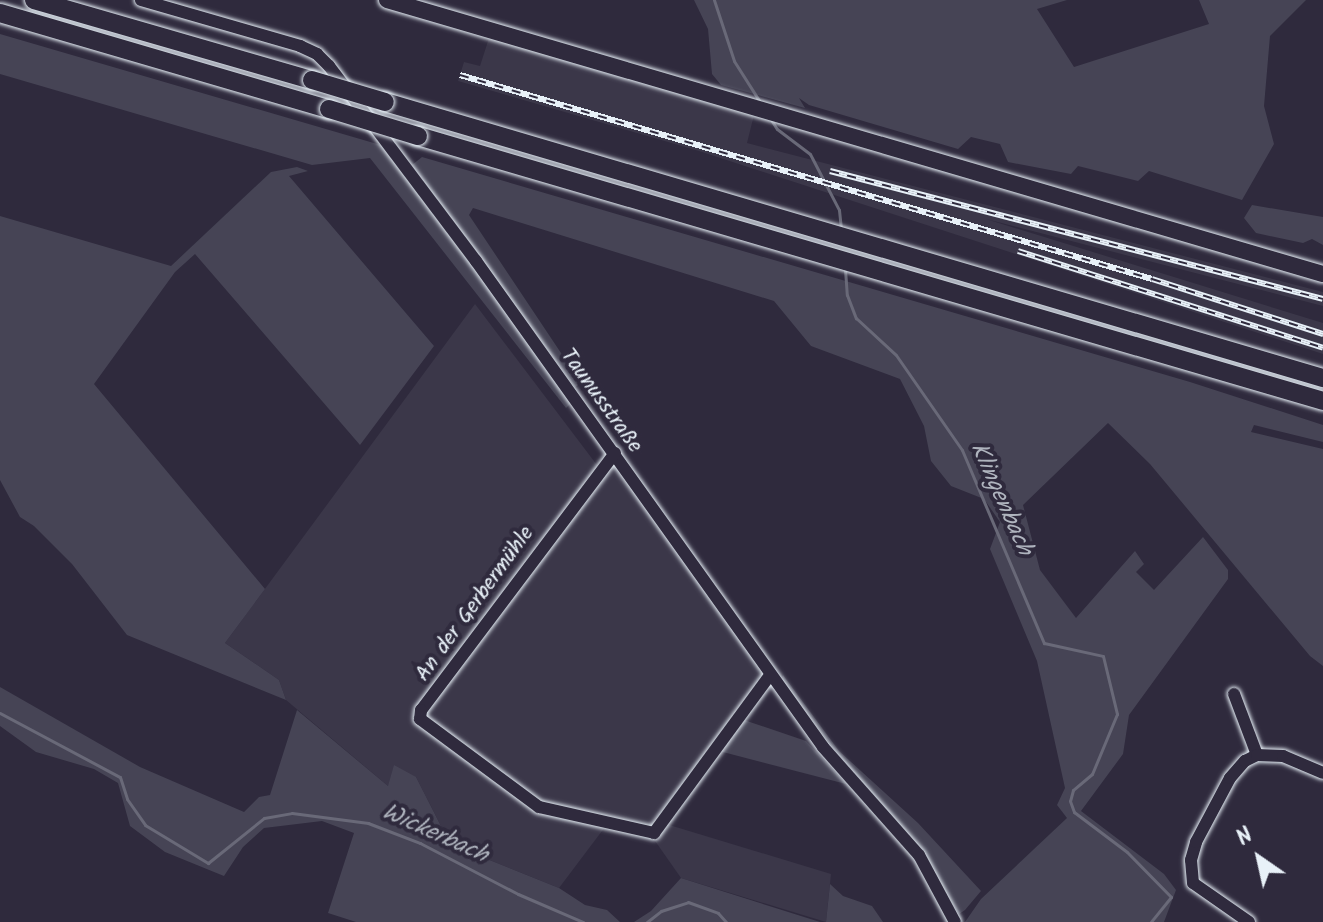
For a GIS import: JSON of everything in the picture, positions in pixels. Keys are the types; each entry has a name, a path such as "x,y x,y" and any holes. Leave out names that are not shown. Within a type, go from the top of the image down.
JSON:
{"highway":[{"path":"34,0 1323,378"},
{"path":"0,13 1323,401"}],"main road":[{"path":"387,0 1323,274"}],"street":[{"name":"Taunusstraße","path":"141,0 300,46 323,60 424,190 823,747 919,855 955,922"},
{"name":"An der Gerbermühle","path":"615,453 421,710 420,719 426,727 539,807 654,833 770,675"},
{"path":"1234,694 1257,755"},
{"path":"1249,922 1193,883 1191,860 1196,842 1230,778 1245,761 1257,755 1291,758 1323,773"}],"shaded area":[{"path":"694,0 1067,0 1037,9 1074,67 1209,24 1199,0 1306,0 1270,36 1264,106 1274,144 1242,200 1149,171 1138,181 1078,166 1071,174 1008,162 1000,144 971,137 958,149 809,105 799,98 805,108 721,85 712,74 708,29"},
{"path":"0,34 384,146 572,402 566,408 370,158 312,165 0,74"},
{"path":"489,38 754,115 747,143 1323,292 1323,306 986,219 1323,323 1323,354 699,151 458,81 464,62 480,66"},
{"path":"422,157 1190,382 1323,425 1323,442 1254,425 1251,432 1323,449 1323,666 1310,656 1150,464 1108,423 1023,505 1040,570 1076,618 1135,551 1144,564 1136,572 1154,590 1203,537 1228,570 1228,579 1129,715 1123,754 1081,811 1164,874 1176,890 1164,922 965,922 981,899 1067,818 1057,805 1065,788 1037,661 990,549 1000,522 984,499 951,486 931,461 924,426 900,379 811,346 774,301 473,208 469,215 581,383 575,387 412,165"},
{"path":"297,167 308,171 289,176 434,346 360,445 195,254 175,272 94,384 265,589 225,643 279,680 286,700 127,635 72,564 34,526 20,517 0,480 0,216 171,266 271,172"},
{"path":"1252,205 1323,217 1323,245 1312,239 1303,243 1256,233 1244,218"},
{"path":"475,304 603,473 616,463 764,674 650,828 605,827 559,888 477,855 444,832 416,777 388,786 286,700 279,680 225,643"},
{"path":"783,675 839,751 918,823 981,891 965,910 959,914 917,845 835,750 782,680"},
{"path":"0,687 140,767 244,812 259,797 270,795 297,710 388,786 394,765 416,777 444,832 477,855 559,888 585,905 607,910 620,922 356,922 328,913 354,833 322,821 264,828 243,847 224,876 165,852 130,826 118,783 94,769 36,752 0,726"},
{"path":"741,719 806,741 846,784 719,751"},
{"path":"666,824 831,874 826,922 681,878 653,838"},
{"path":"681,878 820,922 634,922 651,911"},
{"path":"830,884 843,896 872,906 883,922 826,922"}],"waterway":[{"name":"Klingenbach","path":"714,0 734,61 760,102"},
{"name":"Klingenbach","path":"770,118 777,129 810,154 839,210 841,229"},
{"name":"Klingenbach","path":"845,269 847,295 856,318 896,355 962,450 1044,643 1103,656 1117,714 1092,774 1073,790 1070,801 1074,812 1127,852 1171,897 1151,922"},
{"name":"Wickerbach","path":"0,713 120,777 127,799 145,825 208,863 264,818 292,813 368,823 420,843 518,894 583,922"},
{"name":"Wickerbach","path":"647,922 661,911 688,902 718,913 726,922"}],"railway":[{"path":"460,75 1152,279 1323,334"},
{"path":"830,171 1323,299"},
{"path":"1018,251 1323,348"}]}
